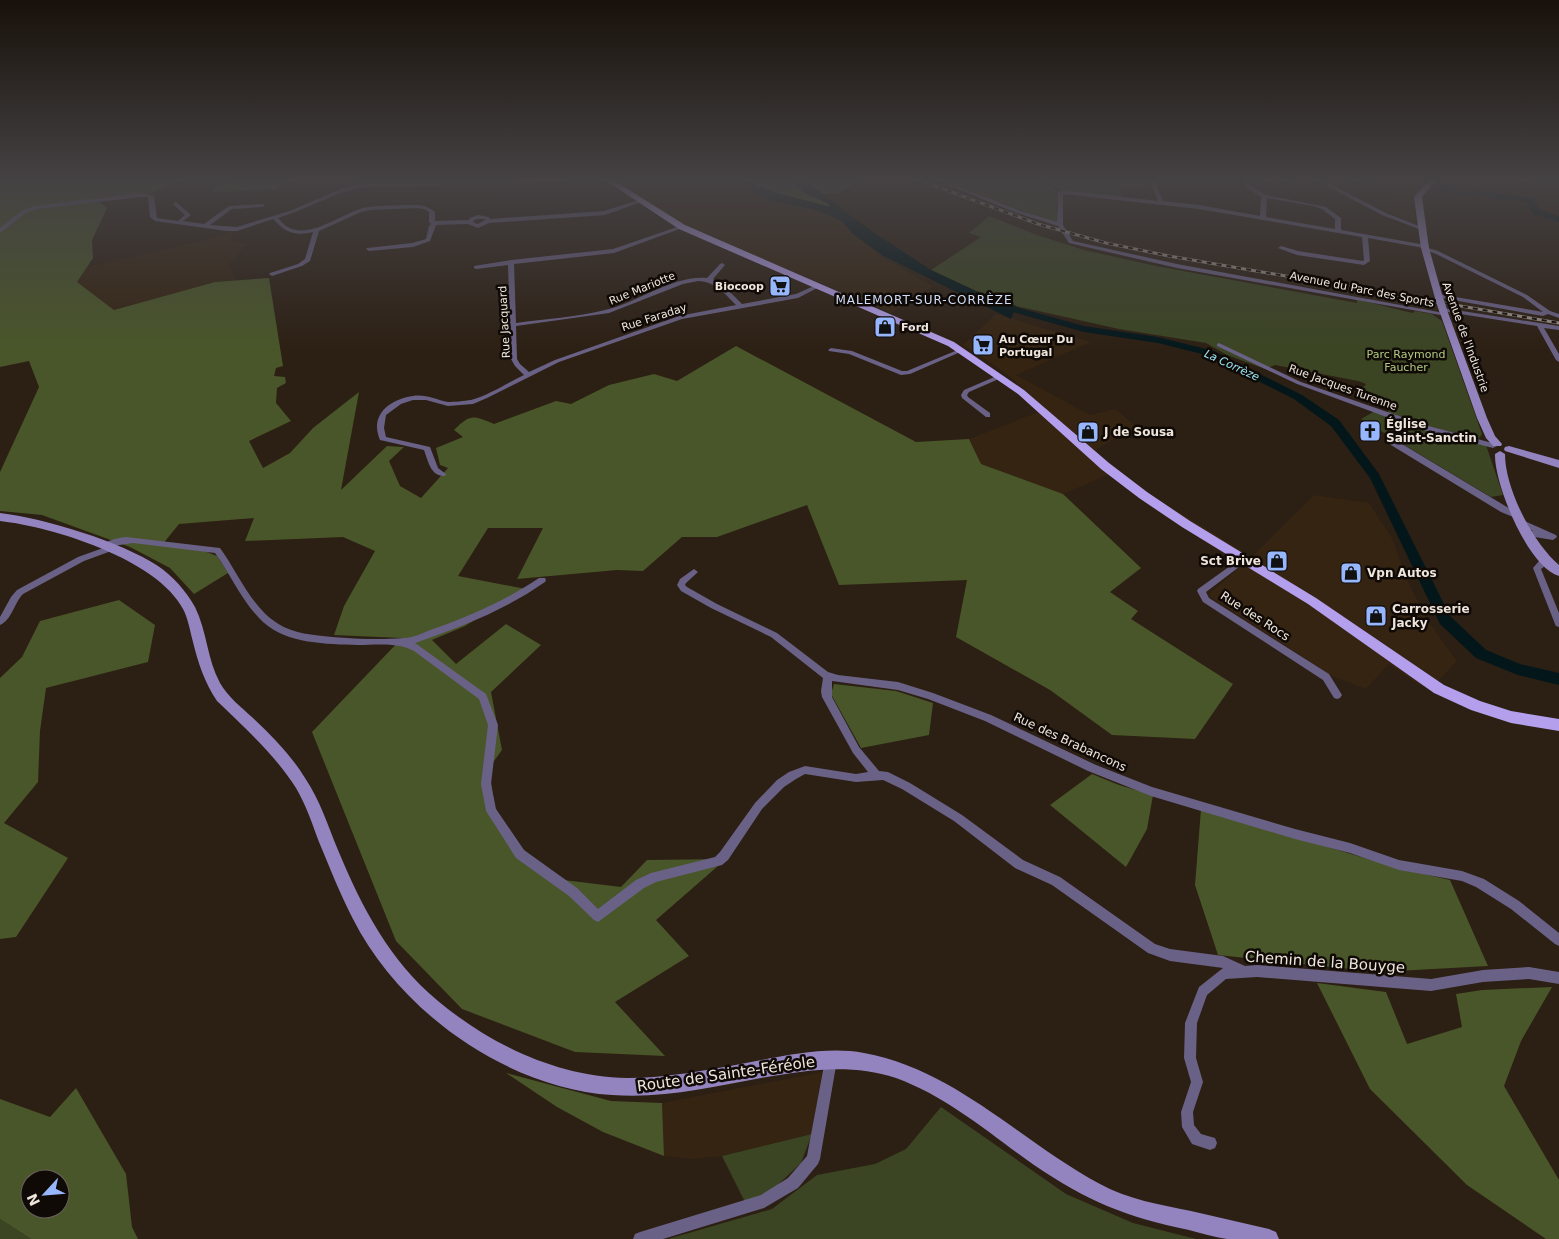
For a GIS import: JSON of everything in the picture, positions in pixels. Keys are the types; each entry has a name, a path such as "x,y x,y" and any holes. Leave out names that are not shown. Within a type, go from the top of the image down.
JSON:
{"main road":[{"path":"707,238 939,338 962,350 1027,397 1105,466 1143,495 1312,601 1440,689 1476,706 1511,717 1559,725"},
{"name":"Avenue de l'Industrie","path":"1423,238 1429,269 1482,418 1490,438 1500,448"},
{"path":"1559,464 1500,448 1501,469 1519,519 1531,543 1547,562 1559,572"},
{"name":"Route de Sainte-Féréole","path":"0,517 31,521 136,558 155,570 181,594 190,610 206,667 215,688 289,766 300,781 314,807 352,904 374,944 404,983 465,1034 517,1060 547,1072 582,1083 622,1087 685,1082 831,1060 860,1061 890,1068 918,1078 956,1100 1064,1175 1106,1197 1130,1207 1269,1239"}],"street":[{"path":"272,274 300,265 308,260 314,238"},
{"path":"369,249 422,243 429,238"},
{"path":"476,267 614,251 651,238"},
{"name":"Avenue du Parc des Sports","path":"1068,238 1071,242 1178,266 1444,312 1559,328"},
{"path":"1281,248 1297,253 1364,263 1367,261 1366,238"},
{"path":"1376,238 1425,247 1525,296 1548,312 1559,316"},
{"name":"Rue Jacquard","path":"511,262 514,359 517,365 528,375"},
{"path":"722,265 709,280 721,286 739,305"},
{"name":"Rue Mariotte","path":"513,325 607,312 681,283 698,279 709,280"},
{"name":"Rue Faraday","path":"442,474 435,469 427,449 419,445 392,442 383,438 380,428 383,414 389,408 413,398 426,398 448,404 471,402 557,361 681,317 739,305 798,296 818,286"},
{"path":"1439,297 1543,314 1548,312"},
{"path":"1540,326 1559,360"},
{"name":"Rue Jacques Turenne","path":"1220,344 1299,383 1422,427 1500,448"},
{"path":"831,350 850,352 901,374 908,373 962,350"},
{"path":"988,415 965,398 964,395 966,391 999,377"},
{"path":"1390,440 1519,519 1556,539"},
{"path":"1526,533 1556,539"},
{"path":"0,622 6,615 13,597 20,592 117,541 133,540 207,547 217,550 258,609 274,626 303,636 340,641 406,642 477,616 503,604 542,580"},
{"name":"Rue des Rocs","path":"1244,559 1201,591 1206,600 1326,677 1338,695"},
{"path":"1547,562 1542,563 1537,568 1559,624"},
{"name":"Rue des Brabancons","path":"694,572 683,581 681,585 684,589 774,635 828,676 838,679 898,686 930,696 988,718 1092,768 1151,791 1294,834 1350,848 1399,865 1462,876 1480,883 1515,906 1559,940"},
{"path":"406,642 417,648 483,697 493,725 486,784 491,811 520,854 573,892 598,916 640,884 655,877 718,862 755,809 788,778 797,773 805,770 856,778 884,775 906,786 958,818 1019,864 1056,881 1152,949 1170,955 1223,962 1245,972"},
{"path":"828,676 827,697 856,750 876,775"},
{"name":"Chemin de la Bouyge","path":"1210,1143 1198,1139 1188,1127 1187,1112 1197,1082 1190,1058 1191,1023 1203,991 1224,972 1432,985 1483,976 1530,973 1559,978"},
{"path":"640,1239 764,1201 793,1184 813,1159 831,1060"}],"shaded area":[{"path":"212,238 232,238 232,241 247,244 229,264 237,281 215,282 114,310 77,282 87,267"},
{"path":"713,238 858,238 885,259 933,286 892,313"},
{"path":"858,238 882,238 931,270 976,291 1016,306 1011,319 882,255"},
{"path":"996,314 1091,342 1016,375 1090,415 1116,409 1135,426 1094,451 1151,495 1252,557 1314,495 1369,503 1392,538 1409,584 1428,621 1457,661 1439,680 1422,687 1389,664 1366,689 1332,676 1208,595 1242,565 1163,515 1108,475 1063,494 981,464 969,439 1046,409 1007,374 963,345"},
{"path":"822,1072 812,1134 722,1156 692,1159 664,1156 662,1103"}],"green space":[{"path":"0,238 93,238 93,258 77,282 114,310 215,282 269,278 283,366 276,368 274,376 285,377 286,383 277,388 276,403 291,421 249,441 263,468 290,453 313,428 359,392 341,490 387,446 404,447 389,461 400,486 421,498 448,468 440,465 436,448 463,437 454,430 468,419 476,418 494,424 556,401 571,404 609,385 654,374 677,381 736,346 916,442 969,439 981,464 1063,494 1141,568 1110,592 1138,611 1131,619 1233,684 1195,739 1112,735 1050,690 956,637 967,580 839,585 807,505 717,537 682,537 643,571 617,570 517,579 543,528 488,528 458,576 526,589 465,626 432,640 456,664 506,624 541,645 491,692 502,750 489,768 496,816 547,878 621,887 647,860 726,859 656,920 689,956 615,1002 665,1056 575,1052 462,1009 396,941 312,732 402,638 334,635 344,606 375,551 343,537 245,541 254,518 179,524 162,545 199,549 217,556 228,573 194,594 170,568 130,547 42,515 0,511 0,472 39,387 29,361 0,367"},
{"name":"Parc Raymond Faucher","path":"980,238 1046,238 1084,250 1156,266 1357,303 1357,300 1364,301 1413,313 1415,311 1432,314 1442,321 1482,434 1478,440 1387,414 1391,406 1359,392 1366,384 1358,381 1275,365 1265,369 1227,355 1206,343 1119,329 1016,306 976,291 931,270"},
{"path":"1375,411 1438,435 1486,445 1503,495 1491,497 1361,419"},
{"path":"119,600 155,625 148,662 46,688 40,731 38,782 4,823 68,858 16,937 0,939 0,678 22,657 40,621"},
{"path":"834,684 896,691 933,703 929,735 861,748 831,694"},
{"path":"1092,774 1119,785 1153,795 1147,829 1126,867 1050,805"},
{"path":"1201,809 1398,868 1450,880 1488,966 1378,972 1218,955 1195,885"},
{"path":"1317,983 1386,992 1407,1044 1462,1027 1456,994 1482,990 1552,987 1521,1041 1504,1086 1559,1180 1559,1239 1546,1239 1467,1185 1370,1089"},
{"path":"506,1073 611,1101 662,1103 664,1156 603,1132 557,1107"},
{"path":"76,1088 126,1174 132,1227 138,1239 31,1239 0,1219 0,1099 50,1117"},
{"path":"941,1107 1066,1194 1133,1223 1196,1239 668,1239 772,1209 817,1175 875,1164 906,1149"},
{"path":"812,1134 801,1163 768,1194 745,1202 722,1156"},
{"path":"0,1219 31,1239 0,1239"}],"waterway":[{"name":"La Corrèze","path":"998,305 1084,329 1158,340 1210,353 1298,397 1335,423 1375,477 1445,620 1481,654 1518,669 1559,679"}],"railway":[{"path":"1087,238 1169,256 1559,323"}],"place":[{"name":"Biocoop","path":"780,286"},
{"name":"Ford","path":"885,327"},
{"name":"Au Cœur Du Portugal","path":"983,345"},
{"name":"Église Saint-Sanctin","path":"1370,431"},
{"name":"J de Sousa","path":"1088,432"},
{"name":"Sct Brive","path":"1277,561"},
{"name":"Vpn Autos","path":"1351,573"},
{"name":"Carrosserie Jacky","path":"1376,616"}],"district":[{"name":"MALEMORT-SUR-CORRÈZE","path":"924,300"}]}
